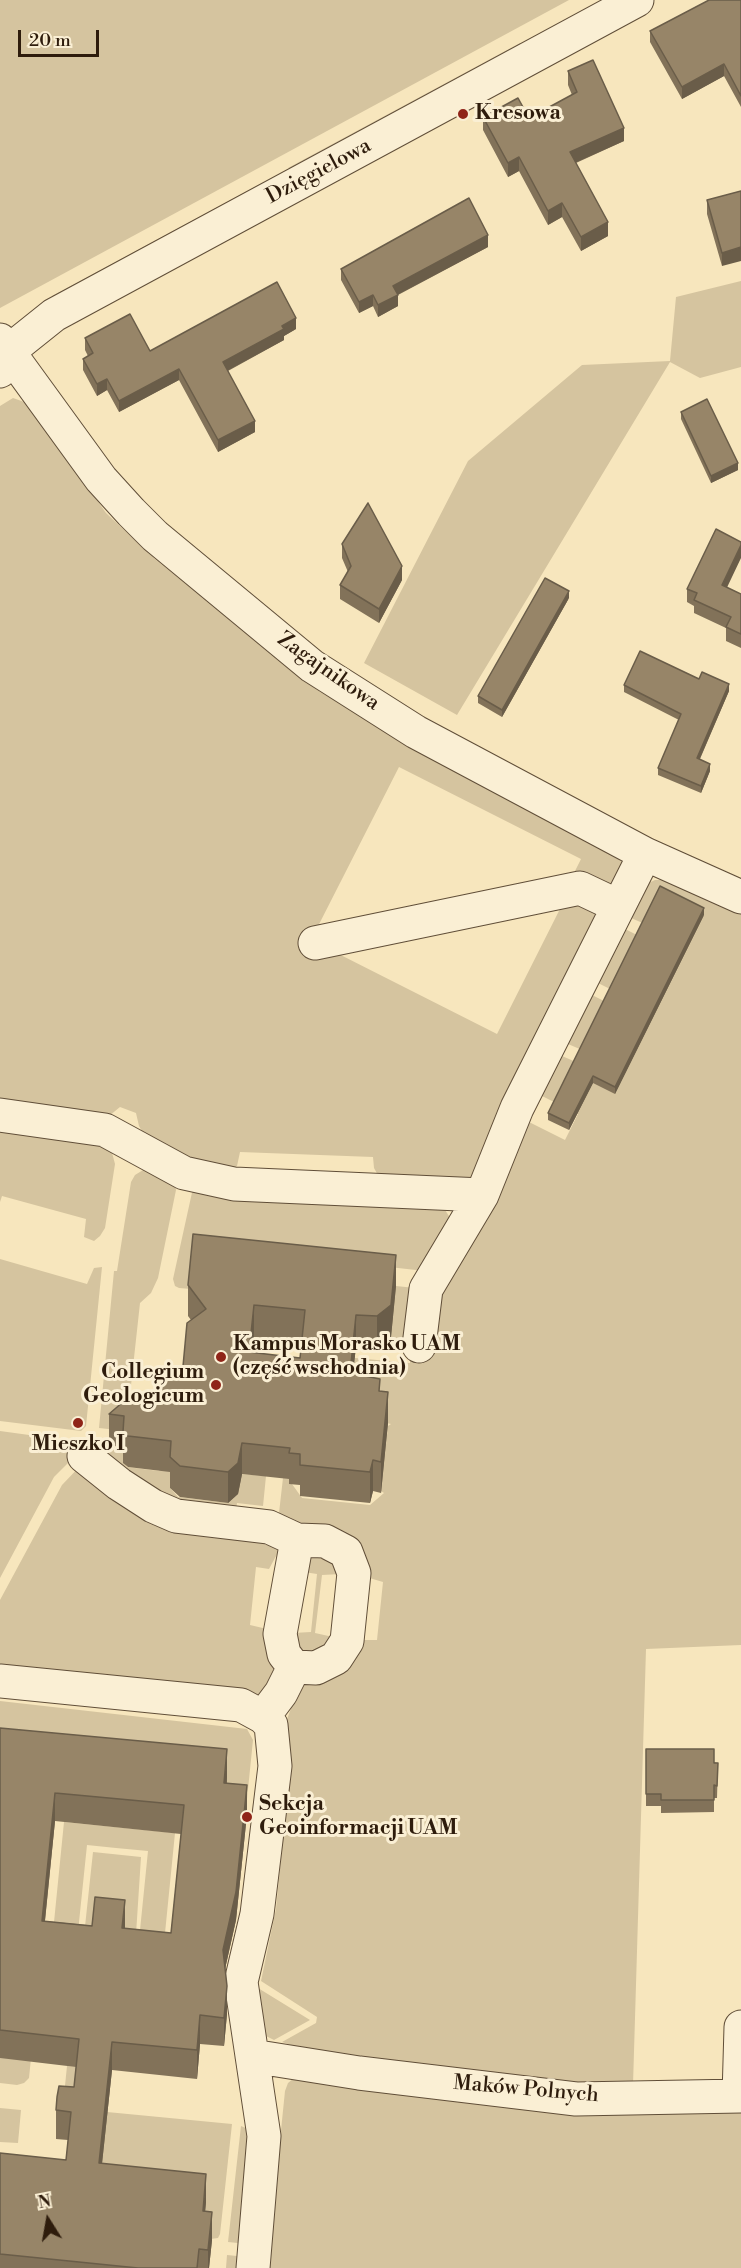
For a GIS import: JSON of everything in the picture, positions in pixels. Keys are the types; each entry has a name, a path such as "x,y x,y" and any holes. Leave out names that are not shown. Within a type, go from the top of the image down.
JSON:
{"street":[{"name":"Dzięgielowa","path":"3,356 54,315 637,0"},
{"name":"Zagajnikowa","path":"3,356 100,479 131,512 155,536 312,666 416,732 645,854 741,897"},
{"path":"419,1346 426,1289 482,1195 517,1108 645,854"},
{"path":"315,943 580,888 618,906"},
{"path":"0,1115 105,1130 184,1173 234,1184 482,1195"},
{"path":"84,1456 128,1490 153,1506 176,1516 269,1527 297,1540 325,1541 346,1552 354,1573 347,1641 336,1658 316,1668 294,1667 284,1654 280,1634 297,1540"},
{"path":"263,1717 282,1693 294,1667"},
{"path":"0,1681 241,1705 263,1717 271,1725 275,1766 257,1914 241,1982 264,2136 253,2268"},
{"path":"740,2096 741,2028"},
{"name":"Maków Polnych","path":"252,2056 359,2073 576,2099 740,2096"}],"shaded area":[{"path":"0,0 569,0 0,308"},
{"path":"520,43 520,49 296,170 288,168"},
{"path":"264,182 263,188 55,301 52,296"},
{"path":"741,281 741,367 700,378 670,362 457,715 364,663 468,461 582,365 670,361 676,297"},
{"path":"13,398 30,404 106,513 155,559 320,692 614,856 624,864 614,885 605,885 575,871 581,859 399,767 311,940 497,1034 567,895 598,915 472,1181 379,1177 374,1168 373,1157 240,1152 237,1166 233,1169 204,1165 143,1133 136,1113 120,1107 109,1116 0,1103 0,406"},
{"path":"655,880 671,880 741,912 741,1645 646,1649 633,2085 551,2084 313,2052 282,2042 316,2023 317,2017 261,1981 276,1909 291,1756 282,1755 285,1725 299,1686 360,1640 377,1640 383,1582 366,1577 281,1520 279,1513 283,1478 292,1479 292,1484 302,1498 370,1505 384,1493 381,1491 388,1426 391,1424 312,1405 353,1373 355,1358 410,1363 410,1351 525,1120 565,1140 578,1114 538,1094 557,1057 562,1056 576,1062 572,1072 615,1093 645,924 631,918 642,886"},
{"path":"625,929 639,936 612,990 598,983"},
{"path":"592,995 606,1002 582,1050 568,1044 566,1038"},
{"path":"0,1125 94,1140 111,1149 115,1164 105,1228 100,1236 94,1241 84,1237 86,1219 2,1196 0,1202"},
{"path":"148,1167 174,1182 176,1190 158,1278 151,1293 140,1303 126,1431 99,1428 114,1271 117,1271 131,1182 135,1175"},
{"path":"193,1188 442,1205 452,1221 425,1271 389,1267 191,1289 179,1288 175,1286 173,1279"},
{"path":"0,1259 87,1284 94,1268 102,1267 86,1426 81,1431 0,1421"},
{"path":"396,1286 415,1288 407,1350 377,1348 391,1336"},
{"path":"0,1431 80,1442 78,1453 54,1477 0,1578"},
{"path":"97,1445 124,1447 123,1462 127,1467 159,1471 177,1453 170,1488 178,1497 228,1503 238,1494 240,1474 266,1476 263,1506 237,1503 235,1518 193,1514 96,1457"},
{"path":"84,1462 282,1545 269,1569 256,1567 250,1625 267,1629 276,1663 277,1682 256,1697 0,1671 0,1600 62,1485"},
{"path":"329,1553 341,1574 322,1575 315,1633 333,1637 318,1655 297,1650 293,1633 311,1632 317,1574 304,1572 301,1558"},
{"path":"0,1701 247,1729 253,1740 247,1799 246,1801 0,1756"},
{"path":"64,1822 175,1833 163,1953 138,1950 148,1851 87,1845 79,1922 80,1945 52,1942"},
{"path":"93,1852 141,1857 135,1950 83,1945"},
{"path":"258,1988 310,2020 274,2040 266,2036"},
{"path":"33,2038 29,2078 17,2085 0,2083 0,2053"},
{"path":"67,2066 79,2067 74,2116 62,2115"},
{"path":"294,2078 741,2110 741,2268 267,2268 285,2091 288,2083"},
{"path":"0,2108 21,2110 18,2143 0,2142"},
{"path":"107,2112 232,2124 218,2238 203,2240 206,2202 99,2192"},
{"path":"241,2126 248,2129 248,2244 228,2242"},
{"path":"227,2255 247,2257 246,2268 226,2268"}],"building":[{"path":"709,0 741,0 741,96 724,64 682,87 650,31"},
{"path":"593,60 624,128 570,152 608,222 581,237 562,203 548,211 519,157 508,163 483,117 518,98 529,118 577,92 568,71"},
{"path":"741,191 741,247 722,253 707,200"},
{"path":"469,198 488,235 393,286 398,295 378,305 373,295 359,302 341,269"},
{"path":"277,282 296,318 282,326 284,329 223,362 255,421 218,440 179,369 119,401 107,379 97,384 83,359 93,353 85,338 130,314 150,351"},
{"path":"707,399 738,463 711,476 681,412"},
{"path":"368,503 402,566 379,609 340,585 351,566 342,544"},
{"path":"716,529 741,542 722,585 741,594 741,634 726,627 731,617 694,600 697,593 687,589"},
{"path":"545,578 569,591 502,710 478,696"},
{"path":"640,651 699,679 702,672 729,684 697,758 710,764 701,786 658,768 681,714 624,685"},
{"path":"660,886 704,908 615,1087 593,1076 569,1123 548,1113"},
{"name":"Collegium Geologicum","path":"193,1234 396,1255 391,1305 377,1316 356,1315 350,1373 380,1379 379,1391 388,1392 381,1462 373,1460 370,1472 300,1465 300,1454 289,1453 290,1448 242,1443 238,1463 228,1472 180,1466 170,1457 171,1441 128,1436 123,1432 124,1416 109,1414 131,1395 160,1399 162,1375 182,1377 187,1323 206,1309 188,1285","holes":["254,1305 305,1310 300,1358 249,1352"]},
{"path":"0,1728 227,1749 224,1783 247,1785 236,1892 223,1950 227,1986 224,2018 200,2015 197,2050 112,2042 99,2163 206,2174 203,2211 212,2212 208,2250 199,2249 197,2268 138,2268 0,2254 0,2153 66,2160 71,2112 56,2110 57,2097 59,2086 74,2087 79,2039 0,2030","holes":["55,1793 184,1805 171,1933 122,1928 125,1900 95,1897 92,1926 42,1921"]},
{"path":"646,1749 714,1749 714,1763 718,1763 714,1800 661,1800 661,1794 646,1794"}],"place":[{"name":"Kresowa","path":"463,114"},
{"name":"Kampus Morasko UAM (część wschodnia)","path":"221,1357"},
{"name":"Collegium Geologicum","path":"216,1385"},
{"name":"Mieszko I","path":"78,1423"},
{"name":"Sekcja Geoinformacji UAM","path":"247,1817"}]}
